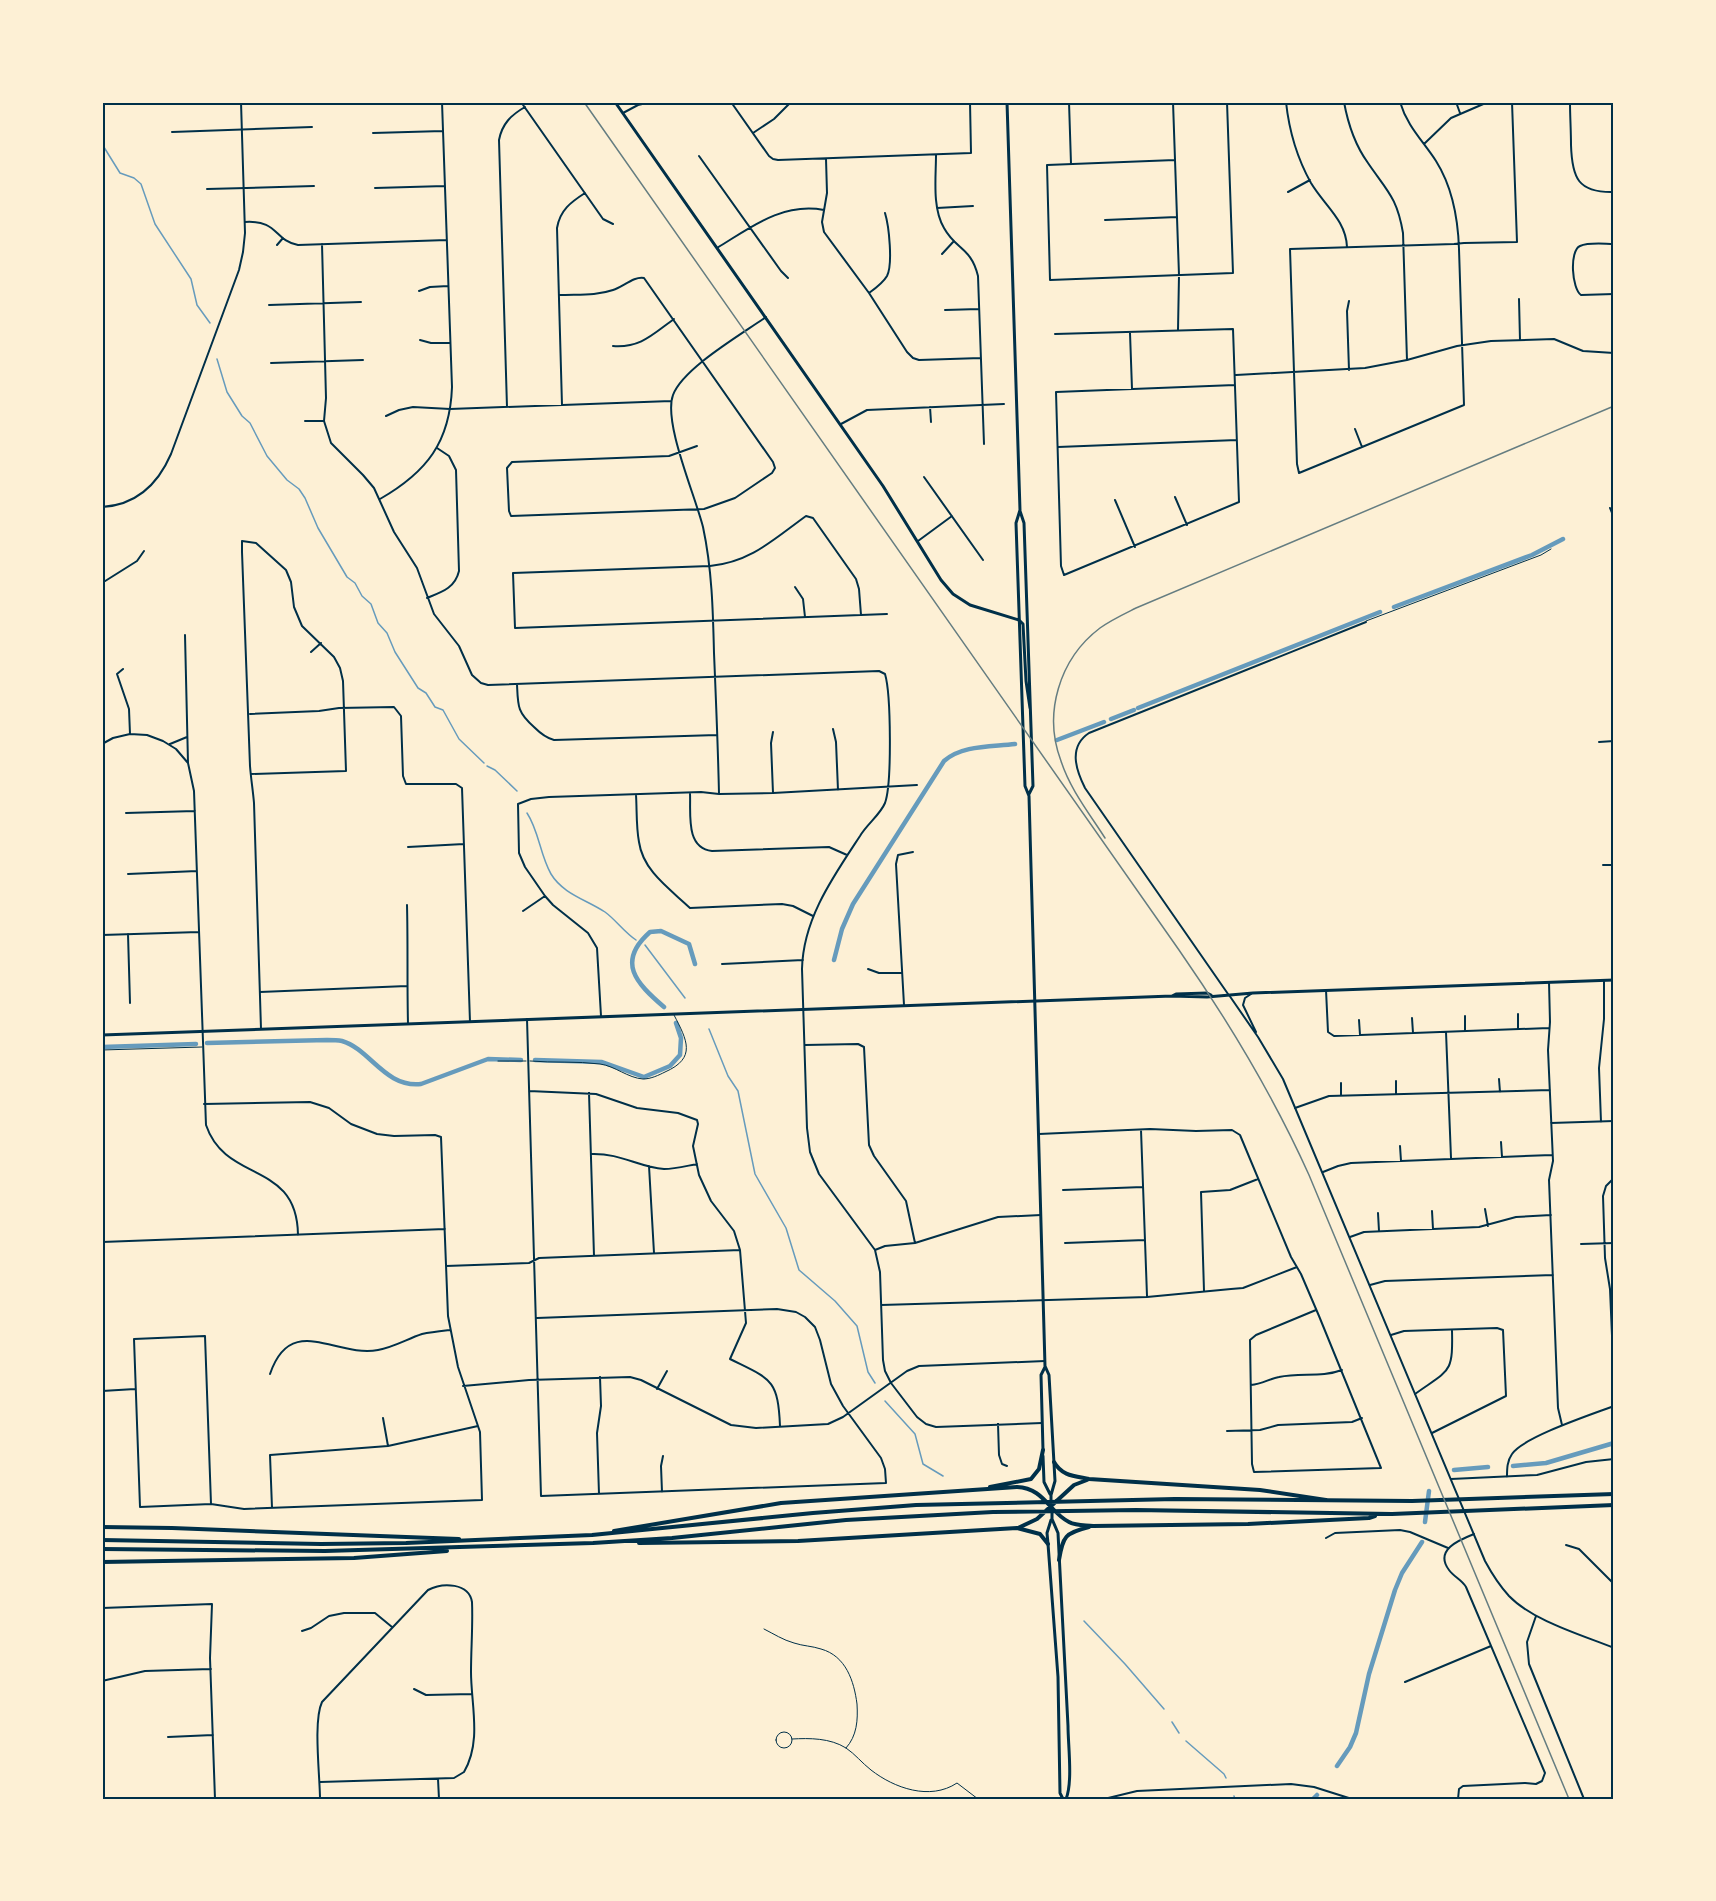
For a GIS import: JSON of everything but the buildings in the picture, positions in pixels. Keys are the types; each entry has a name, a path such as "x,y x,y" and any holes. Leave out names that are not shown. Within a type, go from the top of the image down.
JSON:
{"highway":[{"path":"978,1490 1031,1479 1039,1468 1043,1450"},
{"path":"1054,1462 1065,1474 1089,1479 1260,1490 1344,1502"},
{"path":"1017,1528 1037,1519 1074,1485 1089,1479"},
{"path":"592,1535 781,1503 1026,1487 1037,1493 1071,1523 1093,1526 1248,1524 1370,1518 1380,1514"},
{"path":"102,1540 356,1544 592,1535 858,1509 1023,1501 1175,1499 1344,1502 1614,1494"},
{"path":"593,1544 863,1518 1024,1511 1380,1514 1614,1505"},
{"path":"1059,1560 1066,1536 1074,1531 1093,1526"},
{"path":"102,1527 155,1527 484,1540"},
{"path":"102,1549 325,1551 798,1541 1017,1528 1040,1534 1048,1544"},
{"path":"102,1562 354,1557 481,1548"}],"main road":[{"path":"615,102 841,424 893,501 941,580 958,598 977,608 1019,620 1023,624 1026,681 1032,716"},
{"path":"1007,102 1020,510 1024,523 1032,716 1033,786 1029,796 1045,1361 1041,1375 1042,1423 1044,1482 1051,1495"},
{"path":"1020,510 1016,523 1024,786 1029,796"},
{"path":"102,1035 1614,980"},
{"path":"1045,1366 1049,1375 1055,1481 1051,1505 1052,1519 1058,1533 1068,1734 1068,1794 1064,1799 1060,1793 1058,1677 1047,1533 1052,1519"}],"street":[{"path":"102,507 123,504 139,496 154,484 165,467 239,270 244,245 245,222 241,102"},
{"path":"380,499 415,476 437,448 447,426 450,409 442,102"},
{"path":"521,102 604,220 613,224"},
{"path":"623,113 638,105 651,102"},
{"path":"731,102 773,159 971,153 970,102"},
{"path":"753,133 774,119 790,103 796,102"},
{"path":"807,102 855,102"},
{"path":"1043,102 1071,102 1071,164"},
{"path":"1173,102 1179,275 1178,331"},
{"path":"1175,160 1047,165 1050,280 1233,273 1227,102"},
{"path":"1286,102 1293,141 1310,180 1344,227 1347,247"},
{"path":"1344,102 1351,131 1359,148 1394,200 1400,216 1407,360"},
{"path":"1400,102 1409,125 1441,169 1450,190 1456,215 1459,244 1464,405 1299,473 1290,249 1403,245 1459,244 1517,242 1512,102"},
{"path":"1456,102 1460,114"},
{"path":"1424,144 1445,123 1488,102"},
{"path":"1570,102 1572,162 1575,176 1582,185 1597,192 1614,192"},
{"path":"507,407 499,140 502,128 508,120 525,107"},
{"path":"172,132 312,127"},
{"path":"373,133 443,131"},
{"path":"936,155 937,208 944,229 972,258 976,268 980,309 984,444"},
{"path":"699,156 788,278"},
{"path":"826,159 827,193 822,222 824,232 913,358 920,360 981,358"},
{"path":"1288,192 1310,180"},
{"path":"207,189 314,186"},
{"path":"375,188 445,186"},
{"path":"562,405 558,223 565,208 585,193"},
{"path":"937,208 973,206"},
{"path":"717,248 749,226 786,211 824,210"},
{"path":"869,293 882,283 888,272 888,222 885,213"},
{"path":"1105,220 1177,217"},
{"path":"245,222 266,223 283,238 295,244 447,240"},
{"path":"277,245 283,238"},
{"path":"942,254 954,241"},
{"path":"322,244 326,398 324,420 327,434 333,447 363,475 380,499 394,532 417,568 427,598 440,624 461,650 472,675 481,683 488,685 883,672 886,679 890,757 883,806 868,824 848,856 813,916 805,938 802,960 807,1128 810,1152 819,1174 875,1250 880,1264 883,1360 891,1383 917,1417 926,1424 936,1426 1042,1423"},
{"path":"1614,244 1579,246 1573,256 1576,290 1581,295 1614,294"},
{"path":"559,295 606,292 641,276 646,280 775,468 772,473 735,498 698,510 513,517 509,512 507,470 514,462 669,456 697,446"},
{"path":"419,291 430,287 448,286"},
{"path":"1519,299 1520,340"},
{"path":"269,305 361,302"},
{"path":"1348,302 1349,370"},
{"path":"945,310 980,309"},
{"path":"719,794 710,566 698,510 672,423 671,401 683,378 766,317"},
{"path":"613,346 626,347 638,344 674,319"},
{"path":"1055,334 1233,329 1235,375 1239,502 1064,575 1061,566 1056,392 1235,385"},
{"path":"1130,333 1132,389"},
{"path":"1235,375 1349,370 1407,360 1462,345 1491,341 1554,339 1583,351 1614,353"},
{"path":"420,340 431,343 450,343"},
{"path":"271,363 363,360"},
{"path":"386,416 413,407 450,409 671,401"},
{"path":"841,424 867,410 1004,404"},
{"path":"930,407 931,422"},
{"path":"305,421 324,420"},
{"path":"1355,429 1362,447"},
{"path":"1058,447 1237,440"},
{"path":"427,598 451,587 460,567 456,470 450,456 437,448"},
{"path":"924,477 983,560"},
{"path":"1175,497 1187,525"},
{"path":"1115,500 1135,547"},
{"path":"1610,508 1614,518"},
{"path":"861,615 860,589 856,579 810,516 746,558 732,563 710,566 513,573 515,628 713,621 887,614"},
{"path":"917,541 952,516"},
{"path":"251,774 346,771 344,708 340,668 334,657 302,626 294,607 291,582 286,570 256,543 242,541 248,714 251,774 254,803 261,1029"},
{"path":"102,583 137,561 144,551"},
{"path":"795,587 803,599 805,617"},
{"path":"1366,622 1089,733 1082,740 1075,754 1076,771 1085,788 1258,1037 1282,1076 1485,1561 1496,1581 1510,1597 1536,1615 1614,1648"},
{"path":"185,636 188,763 194,786 206,1125 219,1150 231,1160 273,1181 286,1193 295,1212 298,1235"},
{"path":"311,652 321,643"},
{"path":"123,669 117,674 129,709 130,734"},
{"path":"517,684 518,704 523,717 542,735 554,740 717,735"},
{"path":"248,714 388,706 396,709 401,716 404,781 411,785 454,784 460,786 463,792 470,1022"},
{"path":"833,729 836,742 838,790"},
{"path":"773,732 771,743 773,793"},
{"path":"102,744 113,738 130,734 147,735 170,744 188,763"},
{"path":"170,744 188,736"},
{"path":"1599,742 1614,741"},
{"path":"601,1016 598,955 595,942 588,933 553,905 525,867 519,853 518,804 539,798 773,793 917,785"},
{"path":"690,793 692,837 702,849 712,851 829,847 848,856"},
{"path":"636,795 638,836 642,855 654,874 690,908 782,904 793,906 813,916"},
{"path":"126,813 195,811"},
{"path":"408,847 464,844"},
{"path":"904,1005 896,859 900,854 913,852"},
{"path":"1603,865 1614,865"},
{"path":"128,873 197,872"},
{"path":"523,911 545,896"},
{"path":"407,905 408,1024"},
{"path":"102,935 199,932"},
{"path":"128,934 130,1003"},
{"path":"722,963 802,960"},
{"path":"868,969 879,974 902,973"},
{"path":"1601,1122 1599,1068 1604,1019 1604,980"},
{"path":"1549,982 1552,1155 1549,1180 1558,1413 1562,1425"},
{"path":"260,992 407,986"},
{"path":"1326,990 1330,1035 1550,1028"},
{"path":"1252,993 1245,998 1242,1005 1258,1037"},
{"path":"1518,1014 1518,1029"},
{"path":"1465,1016 1465,1031"},
{"path":"1412,1018 1413,1033"},
{"path":"527,1019 541,1496 886,1483 884,1462 848,1413 831,1384 820,1340 811,1322 796,1312 746,1310 537,1318"},
{"path":"1359,1020 1360,1035"},
{"path":"1446,1032 1451,1159"},
{"path":"805,1045 858,1044 864,1047 870,1145 874,1156 906,1201 915,1243"},
{"path":"1499,1079 1500,1092"},
{"path":"1396,1081 1396,1093"},
{"path":"1341,1083 1341,1095"},
{"path":"1295,1108 1322,1097 1341,1095 1550,1090"},
{"path":"529,1091 601,1095 644,1109 688,1115 698,1121 693,1146 706,1193 734,1231 740,1250 746,1310 745,1329 729,1359 768,1379 779,1401 780,1427"},
{"path":"589,1094 594,1256"},
{"path":"204,1104 310,1102 329,1108 359,1128 377,1134 438,1135 441,1137 450,1330 463,1386 478,1426 482,1500 244,1509 211,1504 140,1507 134,1339 205,1336 211,1504"},
{"path":"1551,1123 1614,1121"},
{"path":"1039,1134 1150,1129 1236,1131 1240,1135 1291,1257 1297,1267 1316,1310 1342,1370 1381,1468 1254,1472 1249,1346 1251,1338 1316,1310"},
{"path":"1141,1130 1147,1297"},
{"path":"1501,1142 1502,1157"},
{"path":"1400,1146 1401,1161"},
{"path":"591,1154 616,1155 666,1169 697,1164"},
{"path":"1322,1172 1344,1164 1552,1155"},
{"path":"649,1166 654,1253"},
{"path":"1614,1178 1606,1186 1603,1196 1605,1264 1612,1298 1614,1382"},
{"path":"1204,1291 1201,1191 1230,1190 1258,1179"},
{"path":"1063,1190 1143,1187"},
{"path":"1485,1209 1488,1226"},
{"path":"1432,1211 1433,1229"},
{"path":"1378,1213 1379,1231"},
{"path":"875,1250 885,1246 915,1243 988,1220 1010,1216 1041,1215"},
{"path":"1350,1237 1359,1233 1379,1231 1488,1226 1516,1217 1551,1215"},
{"path":"102,1242 445,1229"},
{"path":"1065,1243 1145,1240"},
{"path":"1581,1244 1614,1243"},
{"path":"446,1266 529,1263 539,1258 740,1250"},
{"path":"881,1305 1147,1297 1243,1288 1297,1267"},
{"path":"1370,1285 1385,1281 1553,1275"},
{"path":"1391,1335 1404,1331 1497,1328 1503,1330 1506,1396 1432,1433"},
{"path":"270,1374 278,1356 297,1342 319,1341 344,1349 369,1351 386,1348 422,1334 450,1330"},
{"path":"1415,1394 1450,1367 1453,1355 1452,1330"},
{"path":"463,1386 600,1377 635,1378 731,1425 746,1428 819,1426 835,1421 907,1371 923,1366 1045,1361"},
{"path":"1250,1385 1278,1377 1330,1374 1342,1370"},
{"path":"657,1389 667,1371"},
{"path":"599,1494 597,1433 601,1406 600,1377"},
{"path":"102,1390 136,1389"},
{"path":"1507,1477 1508,1463 1515,1450 1562,1425 1614,1406"},
{"path":"383,1418 388,1446"},
{"path":"1227,1431 1251,1430 1278,1425 1352,1422 1362,1418"},
{"path":"998,1424 999,1455 1002,1464 1007,1466"},
{"path":"272,1508 270,1455 388,1446 478,1426"},
{"path":"662,1492 663,1456"},
{"path":"1451,1479 1543,1474 1586,1462 1614,1459"},
{"path":"1326,1538 1335,1533 1400,1530 1448,1548"},
{"path":"1458,1799 1460,1787 1467,1785 1536,1784 1544,1777 1544,1769 1537,1759 1465,1586 1447,1567 1445,1558 1448,1548 1457,1541 1474,1534"},
{"path":"1566,1545 1579,1549 1614,1584"},
{"path":"320,1782 438,1779 454,1778 463,1774 467,1768 473,1740 475,1716 471,1671 472,1602 469,1593 462,1587 430,1589 320,1705 318,1718 320,1799"},
{"path":"102,1608 212,1604 211,1669 215,1799"},
{"path":"302,1631 332,1615 355,1613 377,1614 392,1628"},
{"path":"1536,1615 1527,1642 1528,1664 1584,1799"},
{"path":"1405,1682 1491,1646"},
{"path":"102,1681 145,1671 211,1669"},
{"path":"414,1689 426,1695 472,1694"},
{"path":"168,1737 213,1736"},
{"path":"438,1779 439,1799"},
{"path":"1104,1799 1133,1791 1291,1784 1314,1787 1352,1799"}],"lane":[{"path":"1366,622 1541,555 1551,549"},
{"path":"498,1061 600,1064 633,1077 651,1078 672,1069 684,1059 687,1050 686,1040 674,1014"},
{"path":"102,1050 202,1047"},
{"path":"764,1629 790,1642 825,1650 836,1656 846,1668 853,1685 857,1718 855,1735 846,1748"},
{"path":"785,1732 790,1734 792,1739 789,1747 784,1749 777,1745 775,1740 777,1735 785,1732"},
{"path":"792,1739 818,1739 833,1742 846,1748 879,1776 903,1787 939,1792 957,1784 978,1799"}],"waterway":[{"path":"102,144 120,173 134,178 141,184 155,224 191,279 197,305 210,323"},
{"path":"217,359 227,392 242,416 250,423 267,456 305,498 318,528 347,577 355,583 362,596 371,604 378,623 387,633 395,652 418,688 426,693 435,707 443,710 459,739 484,763"},
{"path":"1394,607 1532,555 1563,539"},
{"path":"1138,708 1380,612"},
{"path":"1111,719 1134,710"},
{"path":"1057,740 1104,722"},
{"path":"834,960 842,929 853,904 944,761 968,749 1015,744"},
{"path":"487,766 495,770 517,791"},
{"path":"527,813 547,867 556,881 569,892 605,912 636,940"},
{"path":"664,1007 638,981 634,972 632,963 634,953 640,943 650,932 661,931 689,944 695,964"},
{"path":"645,945 685,998"},
{"path":"535,1060 602,1062 644,1077 670,1066 680,1055 681,1038 676,1023"},
{"path":"709,1029 728,1076 738,1091 755,1174 786,1228 799,1270 835,1301 857,1326 868,1372 875,1383"},
{"path":"207,1043 342,1041 352,1045 397,1080 408,1084 421,1084 488,1059 521,1060"},
{"path":"102,1047 196,1044"},
{"path":"885,1401 915,1434 923,1464 943,1476"},
{"path":"1513,1466 1546,1463 1614,1443"},
{"path":"1454,1470 1488,1467"},
{"path":"1425,1522 1429,1491"},
{"path":"1337,1766 1356,1733 1369,1674 1395,1590 1402,1573 1422,1542"},
{"path":"1084,1621 1164,1709"},
{"path":"1172,1722 1179,1733"},
{"path":"1186,1741 1226,1778"},
{"path":"1313,1799 1317,1795"}],"tram line":[{"path":"584,102 1179,950 1249,1060 1281,1116 1309,1175 1569,1799"}],"railway":[{"path":"1105,838 1069,781 1056,743 1054,725 1058,688 1065,671 1074,655 1100,628 1136,608 1614,406"}]}
